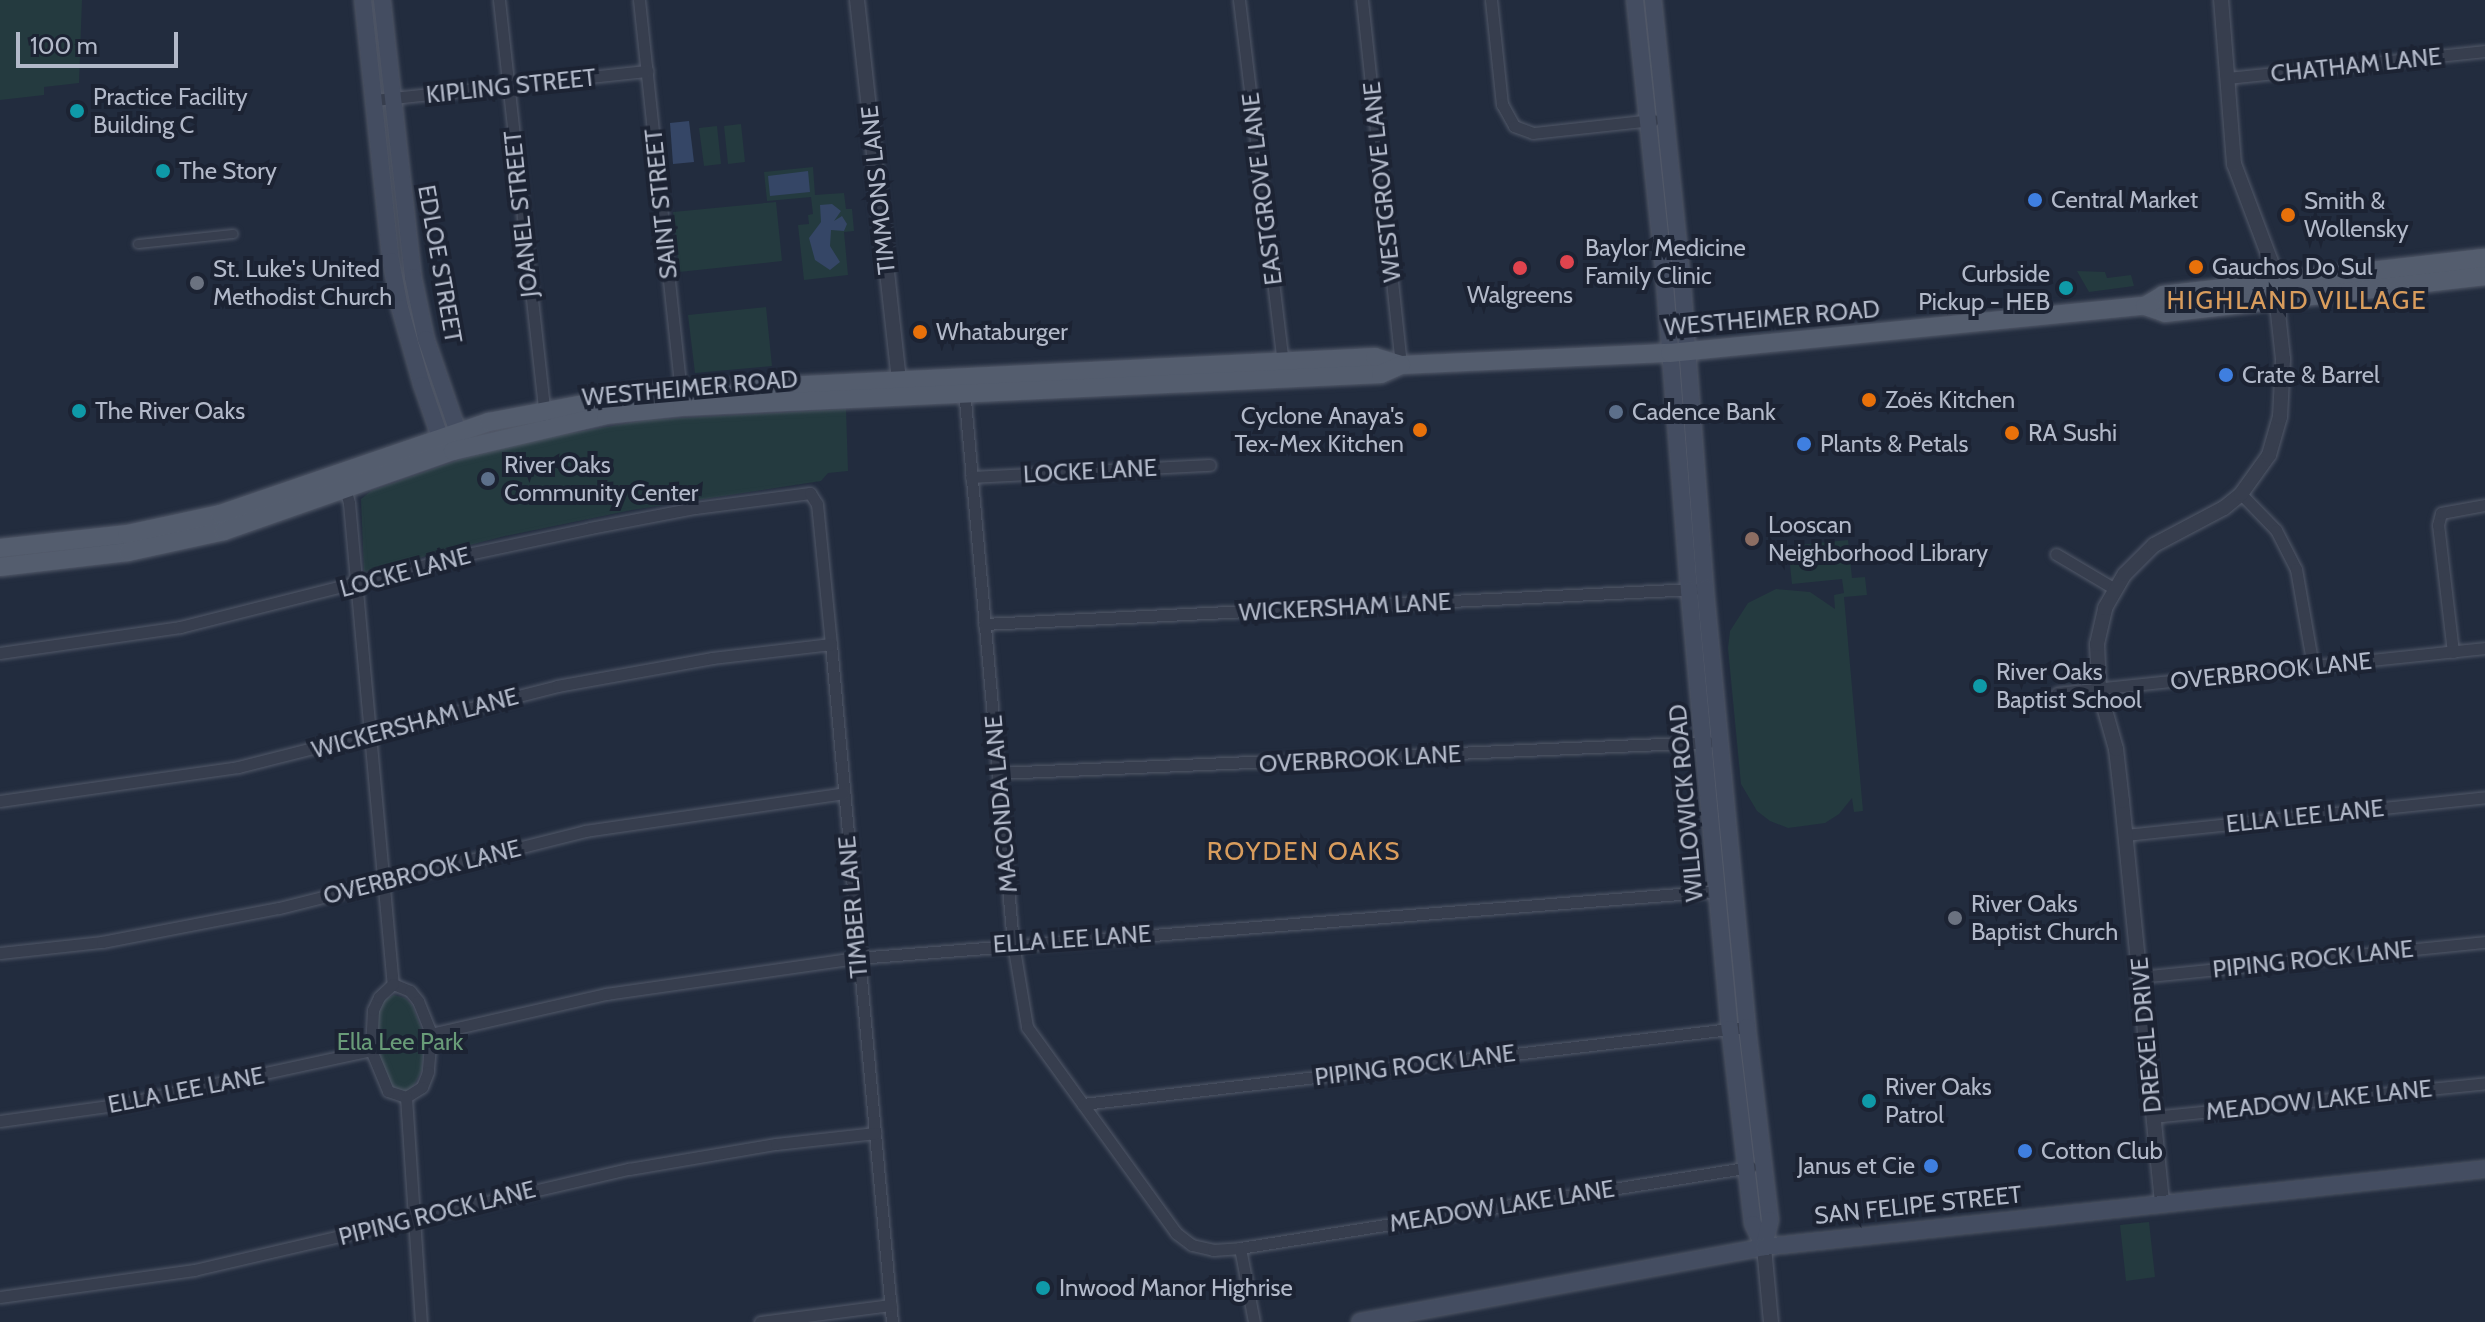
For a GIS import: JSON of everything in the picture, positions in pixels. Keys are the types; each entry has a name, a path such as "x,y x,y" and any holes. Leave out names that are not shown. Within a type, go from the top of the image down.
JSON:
{"main road":[{"name":"EDLOE STREET","path":"363,0 391,261 410,350 450,440"},
{"name":"EDLOE STREET","path":"382,0 406,221 426,339 450,440"},
{"path":"1635,0 1678,352"},
{"path":"1653,0 1666,119 1678,352"},
{"path":"387,223 406,221"},
{"name":"WESTHEIMER ROAD","path":"794,393 867,398 964,385 1283,370 1381,374 1401,365 1678,352 2145,306 2165,313 2276,291 2485,258"},
{"name":"WESTHEIMER ROAD","path":"2276,291 2485,276"},
{"name":"WILLOWICK ROAD","path":"1678,352 1713,741 1735,875 1739,1028"},
{"name":"WESTHEIMER ROAD","path":"0,567 83,559 168,535 262,502 343,482 450,440 546,418 606,415 681,398 794,393 899,379 964,385"},
{"path":"867,398 899,379"},
{"name":"WESTHEIMER ROAD","path":"0,548 168,535"},
{"name":"WILLOWICK ROAD","path":"1713,741 1718,891 1739,1028 1755,1166 1770,1220 1764,1247"},
{"name":"SAN FELIPE STREET","path":"1360,1322 1764,1247 2485,1169"}],"street":[{"name":"JOANEL STREET","path":"499,0 546,418"},
{"name":"SAINT STREET","path":"639,0 681,398"},
{"name":"TIMMONS LANE","path":"857,0 899,379"},
{"name":"EASTGROVE LANE","path":"1239,0 1283,370"},
{"name":"WESTGROVE LANE","path":"1362,0 1401,365"},
{"path":"1491,0 1502,104 1509,121 1520,130 1533,133 1666,119"},
{"name":"DREXEL DRIVE","path":"2162,1202 2116,749 2099,689 2097,644 2105,608 2115,589 2154,545 2224,508 2241,494 2269,455 2280,417 2284,373 2276,291 2268,248 2236,176 2221,0"},
{"name":"CHATHAM LANE","path":"2228,78 2485,51"},
{"name":"KIPLING STREET","path":"375,100 647,71"},
{"path":"138,244 233,234"},
{"name":"MACONDA LANE","path":"964,385 1013,943 1027,1027 1176,1233 1192,1245 1213,1250 1240,1248"},
{"name":"LOCKE LANE","path":"971,477 1210,465"},
{"path":"343,482 357,585 381,882 393,984"},
{"name":"LOCKE LANE","path":"0,653 180,627 357,585 468,554 590,528 695,508 810,493"},
{"name":"TIMBER LANE","path":"810,493 817,504 831,644 892,1322"},
{"path":"2241,494 2276,530 2296,569 2313,666"},
{"path":"2453,652 2438,525 2441,513 2485,505"},
{"path":"2056,554 2115,589"},
{"name":"WICKERSHAM LANE","path":"984,624 1697,589"},
{"name":"WICKERSHAM LANE","path":"0,801 177,778 370,736 557,686 712,658 831,644"},
{"name":"OVERBROOK LANE","path":"2057,693 2485,648"},
{"name":"OVERBROOK LANE","path":"998,773 1713,741"},
{"name":"OVERBROOK LANE","path":"0,953 102,942 193,926 585,831 844,793"},
{"name":"ELLA LEE LANE","path":"2126,835 2485,797"},
{"path":"1718,891 1735,875"},
{"name":"ELLA LEE LANE","path":"431,1034 606,994 857,958 1013,943 1718,891 1736,893"},
{"name":"PIPING ROCK LANE","path":"2140,977 2485,942"},
{"path":"393,984 410,991 418,1001 431,1034 428,1072 422,1087 406,1097"},
{"path":"393,984 385,989 373,1010 371,1050 388,1091 406,1097"},
{"name":"PIPING ROCK LANE","path":"1083,1104 1739,1028"},
{"name":"ELLA LEE LANE","path":"0,1121 122,1104 371,1050"},
{"name":"MEADOW LAKE LANE","path":"2153,1117 2485,1083"},
{"path":"406,1097 421,1322"},
{"name":"PIPING ROCK LANE","path":"0,1297 194,1270 629,1169 776,1144 875,1133"},
{"name":"MEADOW LAKE LANE","path":"1240,1248 1755,1166"},
{"name":"WILLOWICK ROAD","path":"1764,1247 1771,1322"},
{"path":"1240,1248 1254,1322"},
{"path":"760,1322 891,1305"}],"green space":[{"path":"0,0 82,0 79,83 44,87 44,95 0,100"},
{"path":"741,124 745,162 728,164 724,126"},
{"path":"717,126 721,164 704,166 699,128"},
{"path":"813,167 815,195 844,193 846,209 852,209 854,231 844,232 848,275 804,280 798,225 809,224 808,215 813,214 811,197 767,201 764,172"},
{"path":"776,202 782,261 679,272 673,212"},
{"path":"2077,271 2105,272 2107,278 2131,275 2134,286 2089,292"},
{"path":"766,307 772,366 695,373 688,315"},
{"path":"846,409 848,471 828,473 821,481 632,510 505,536 364,572 361,499 371,491 461,459 548,437 647,420"},
{"path":"1848,540 1852,578 1865,577 1867,595 1844,597 1863,811 1854,812 1852,798 1839,814 1825,823 1788,828 1770,821 1757,811 1741,784 1728,648 1730,631 1748,603 1776,589 1810,592 1835,609 1834,595 1844,593 1842,579 1792,584 1788,546"},
{"name":"Ella Lee Park","path":"394,995 405,998 412,1005 424,1035 422,1070 413,1087 406,1092 392,1087 376,1049 378,1011 384,1000"},
{"path":"2149,1222 2155,1277 2126,1281 2120,1225"}],"water":[{"path":"689,121 694,162 673,164 670,123"},
{"path":"808,171 810,192 770,196 768,176"},
{"path":"832,204 841,211 834,221 842,216 847,224 844,231 831,230 830,246 840,262 830,270 815,260 809,238 821,222 820,205"}],"place":[{"name":"Practice Facility Building C","path":"77,111"},
{"name":"The Story","path":"163,171"},
{"name":"Central Market","path":"2035,200"},
{"name":"Smith & Wollensky","path":"2288,215"},
{"name":"Baylor Medicine Family Clinic","path":"1567,262"},
{"name":"Gauchos Do Sul","path":"2196,267"},
{"name":"Walgreens","path":"1520,268"},
{"name":"St. Luke's United Methodist Church","path":"197,283"},
{"name":"Curbside Pickup - HEB","path":"2066,288"},
{"name":"Whataburger","path":"920,332"},
{"name":"Crate & Barrel","path":"2226,375"},
{"name":"Zoës Kitchen","path":"1869,400"},
{"name":"The River Oaks","path":"79,411"},
{"name":"Cadence Bank","path":"1616,412"},
{"name":"Cyclone Anaya's Tex-Mex Kitchen","path":"1420,430"},
{"name":"RA Sushi","path":"2012,433"},
{"name":"Plants & Petals","path":"1804,444"},
{"name":"River Oaks Community Center","path":"488,479"},
{"name":"Looscan Neighborhood Library","path":"1752,539"},
{"name":"River Oaks Baptist School","path":"1980,686"},
{"name":"River Oaks Baptist Church","path":"1955,918"},
{"name":"River Oaks Patrol","path":"1869,1101"},
{"name":"Cotton Club","path":"2025,1151"},
{"name":"Janus et Cie","path":"1931,1166"},
{"name":"Inwood Manor Highrise","path":"1043,1288"}],"district":[{"name":"HIGHLAND VILLAGE","path":"2297,301"},
{"name":"ROYDEN OAKS","path":"1304,852"}]}
